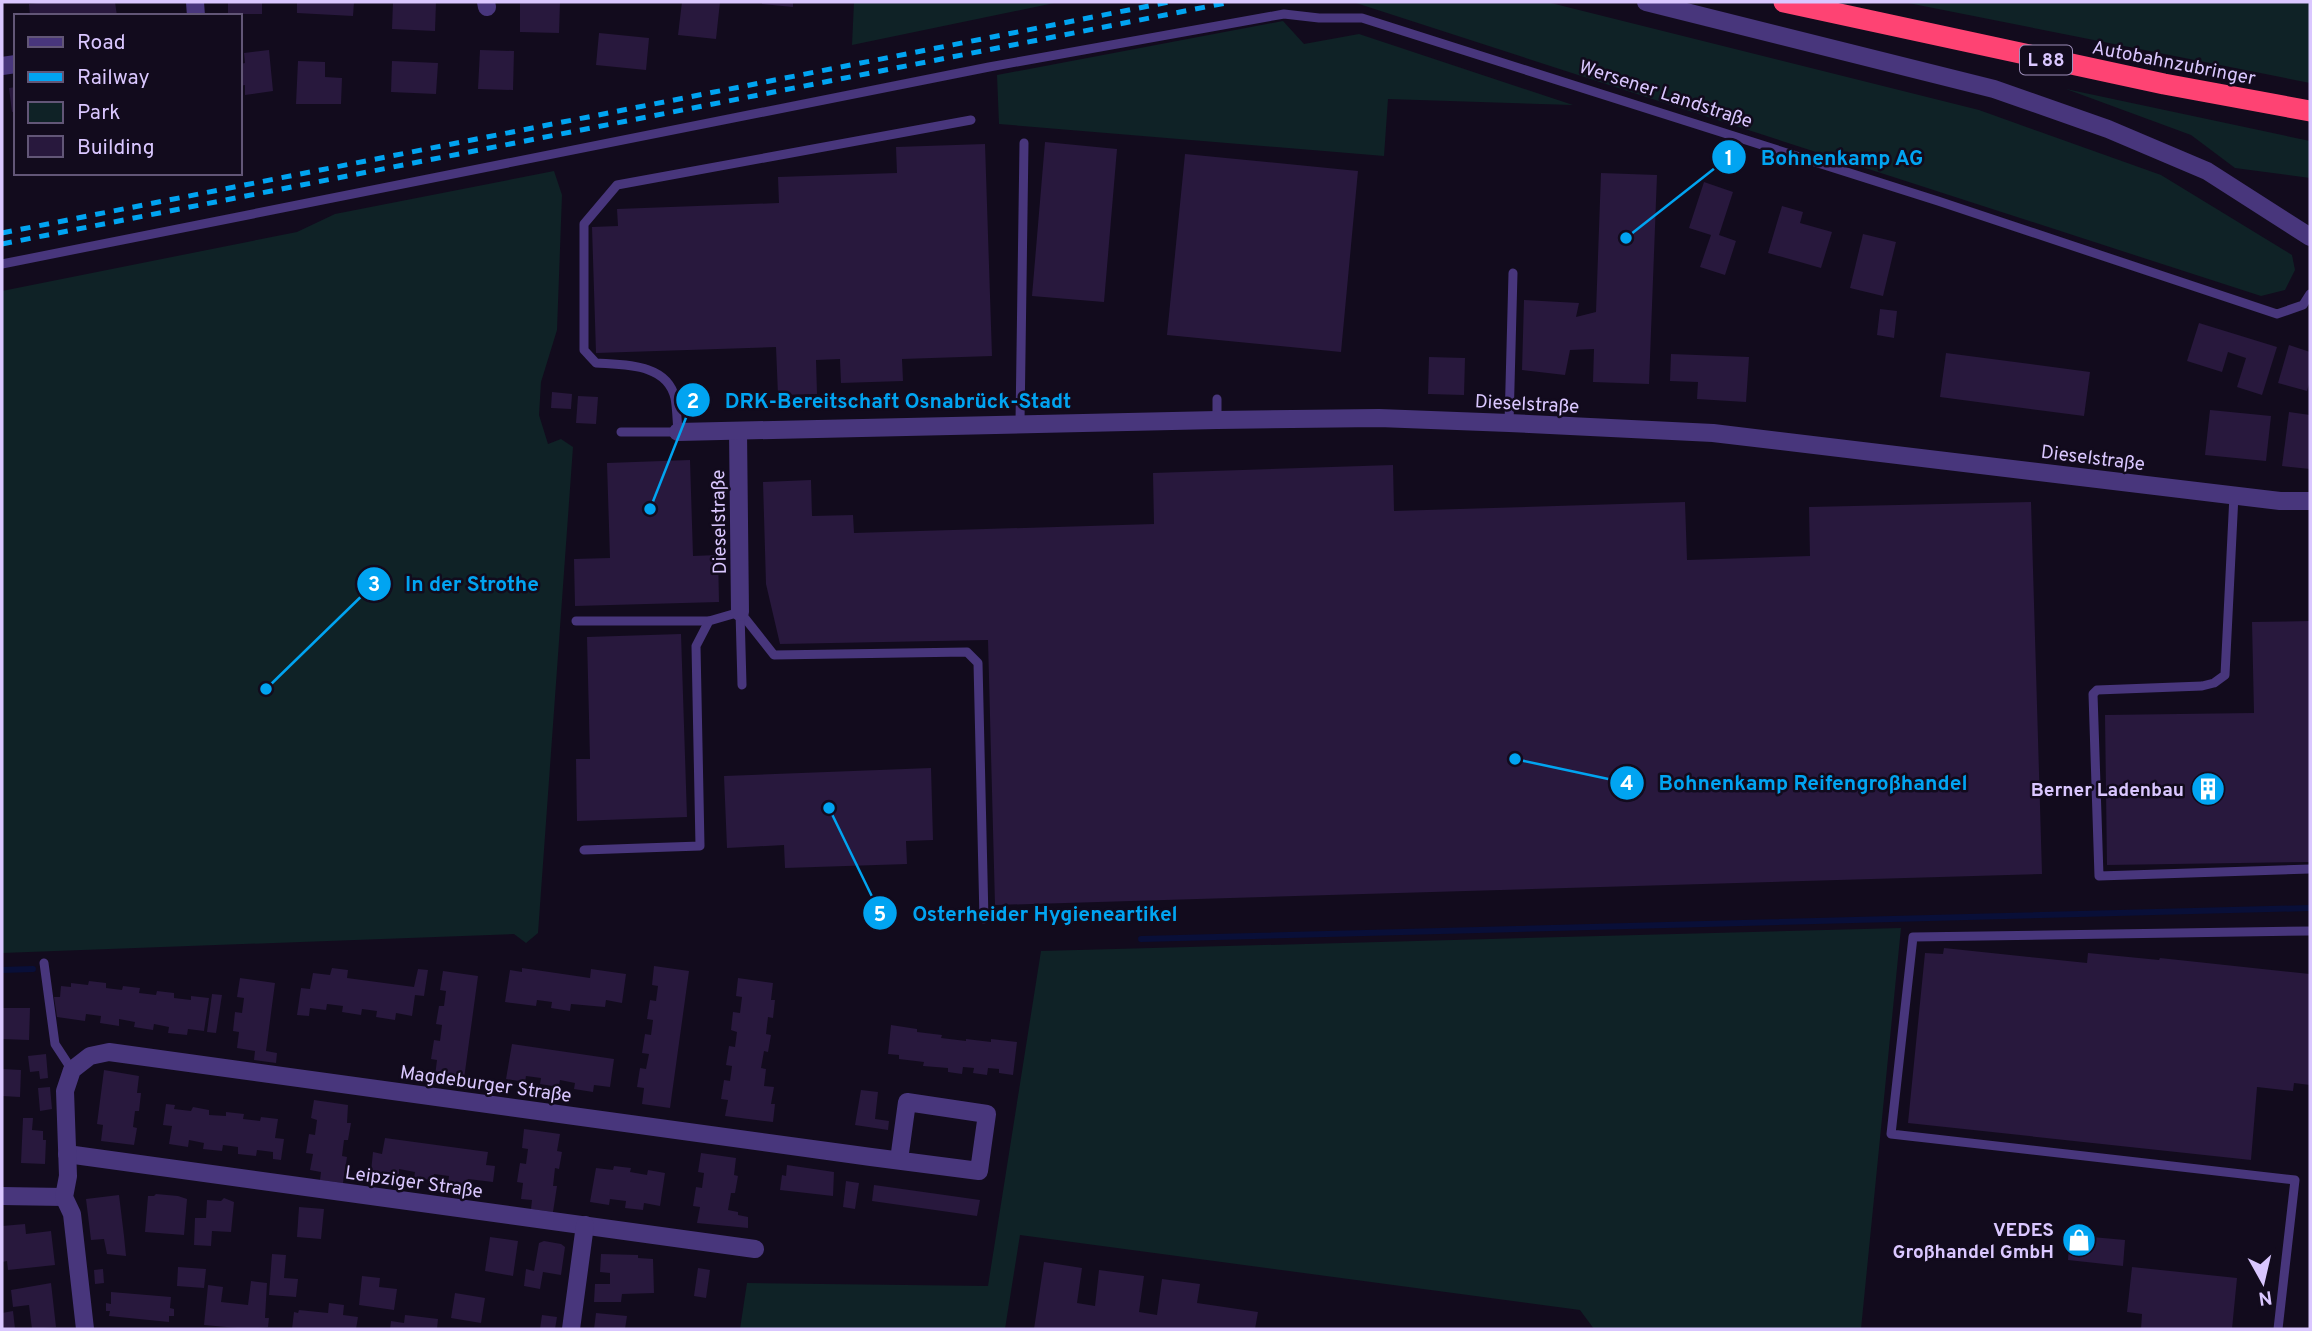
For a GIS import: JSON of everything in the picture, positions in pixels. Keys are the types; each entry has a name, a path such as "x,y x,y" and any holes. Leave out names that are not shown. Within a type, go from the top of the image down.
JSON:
{"highway":[{"name":"Autobahnzubringer","path":"1784,2 2164,84 2310,111"}],"street":[{"path":"1646,2 1994,89 2108,129 2207,171 2310,237"},
{"name":"Dieselstraße","path":"678,432 1020,423 1379,418 1509,423 1713,433 2280,501 2310,501"},
{"name":"Dieselstraße","path":"738,431 740,612"},
{"name":"Magdeburger Straße","path":"72,1070 90,1056 108,1052 979,1171 986,1114 907,1102 899,1160"},
{"path":"72,1070 65,1091 68,1176 64,1197 72,1214 85,1329"},
{"name":"Leipziger Straße","path":"67,1154 755,1249"},
{"path":"2,1196 64,1197"},
{"path":"571,1329 585,1225"}],"lane":[{"name":"Wersener Landstraße","path":"2,264 989,67 1284,14 1319,18 1362,18 1938,201 2277,314 2303,306 2310,294"},
{"path":"621,432 678,432 675,396 661,374 632,365 596,363 584,351 584,224 617,185 971,120"},
{"path":"1020,423 1024,144"},
{"path":"1509,423 1513,273"},
{"path":"1217,399 1217,420"},
{"path":"2234,495 2225,675 2214,683 2202,686 2097,690 2093,694 2099,876 2310,869"},
{"path":"576,621 709,621 740,612"},
{"path":"740,612 742,685"},
{"path":"740,612 774,655 967,652 978,663 984,919"},
{"path":"584,850 700,846 696,646 709,621"},
{"path":"2278,1329 2295,1180 1891,1134 1913,937 2310,931"},
{"path":"44,963 55,1044 72,1070"}],"green space":[{"path":"854,2 1059,2 852,45"},
{"path":"1547,2 1979,110 2161,175 2292,255 2295,270 2285,290 2261,296 1356,3"},
{"path":"1903,2 2310,2 2310,83"},
{"path":"1283,21 1304,44 1359,34 1573,105 1388,99 1384,156 999,124 997,75"},
{"path":"2066,89 2310,141 2310,178 2235,168 2191,135"},
{"path":"554,171 562,195 557,330 541,382 539,415 548,444 561,439 573,447 538,933 526,943 514,934 2,953 2,291 297,232 335,214"},
{"path":"1901,928 1861,1329 1594,1329 1580,1310 1020,1235 1005,1329 740,1329 747,1283 988,1286 1041,951"}],"building":[{"path":"115,2 117,14 30,14 29,4"},
{"path":"228,2 262,2 262,14 228,14"},
{"path":"297,2 354,2 353,16 297,13"},
{"path":"393,2 436,2 435,31 392,29"},
{"path":"520,2 560,2 559,33 520,32"},
{"path":"682,2 720,2 716,39 678,35"},
{"path":"793,2 793,7 762,4"},
{"path":"599,33 649,38 646,70 596,65"},
{"path":"269,50 273,91 245,95 245,85 242,86 244,53"},
{"path":"480,50 514,51 513,90 478,89"},
{"path":"298,61 325,62 325,77 342,78 341,104 296,104"},
{"path":"392,61 438,63 436,94 391,92"},
{"path":"14,87 12,112 9,88"},
{"path":"1045,142 1117,149 1104,302 1032,296"},
{"path":"985,144 992,356 902,359 903,381 841,383 840,359 816,360 817,394 778,395 776,347 596,353 592,227 618,226 617,209 779,203 778,177 897,173 896,147"},
{"path":"1185,154 1358,171 1341,352 1167,335"},
{"path":"1601,173 1657,175 1649,384 1593,382 1594,349 1570,350 1565,375 1522,370 1524,300 1579,303 1576,317 1596,312"},
{"path":"1704,182 1733,192 1719,235 1736,241 1725,275 1700,267 1711,235 1689,228"},
{"path":"1782,206 1803,212 1800,223 1832,232 1821,268 1768,253"},
{"path":"1863,234 1896,242 1883,296 1850,288"},
{"path":"1880,309 1897,311 1894,338 1877,335"},
{"path":"2199,323 2277,347 2262,395 2237,387 2246,358 2228,352 2222,372 2187,361"},
{"path":"2289,345 2310,352 2310,381 2307,391 2278,383"},
{"path":"1946,353 2090,372 2084,416 1940,397"},
{"path":"1671,354 1749,357 1746,402 1697,399 1698,382 1670,381"},
{"path":"1429,357 1465,358 1464,395 1428,394"},
{"path":"552,392 572,394 571,409 551,408"},
{"path":"578,396 598,397 596,424 576,423"},
{"path":"2210,410 2271,416 2266,461 2205,455"},
{"path":"2289,412 2310,415 2310,469 2282,466"},
{"path":"690,460 693,556 718,555 719,602 575,606 574,559 610,558 607,463"},
{"path":"1393,465 1394,511 1685,502 1687,560 1810,556 1809,507 2031,502 2042,874 995,905 988,640 780,644 766,584 763,482 811,480 812,516 853,515 854,533 1154,524 1153,473"},
{"name":"Berner Ladenbau","path":"2310,621 2310,862 2107,865 2105,715 2254,713 2252,622"},
{"path":"681,634 687,817 577,821 576,759 590,759 587,637"},
{"path":"931,768 933,840 906,841 907,864 785,868 784,845 727,848 724,776"},
{"path":"1944,948 2087,963 2088,953 2160,958 2310,974 2310,1085 2294,1083 2293,1091 2257,1087 2251,1160 1908,1123 1925,953 1943,954"},
{"path":"654,966 689,971 670,1108 642,1104 644,1088 637,1087 640,1068 646,1069 649,1054 642,1053 645,1034 651,1035 653,1020 647,1019 650,1000 656,1001 658,986 652,985"},
{"path":"332,968 348,970 347,978 414,987 418,969 428,970 424,996 415,995 412,1016 396,1013 395,1020 376,1017 377,1011 362,1009 361,1015 342,1012 343,1006 327,1004 326,1010 310,1008 309,1016 297,1015 301,988 310,989 313,973 330,975"},
{"path":"522,968 590,978 591,969 626,974 622,1003 606,1000 605,1007 571,1004 570,1011 551,1008 552,1002 537,1000 536,1006 505,1002 510,970 522,972"},
{"path":"443,971 478,976 464,1079 469,1079 467,1089 445,1086 447,1077 435,1076 437,1060 431,1059 434,1040 440,1041 442,1025 436,1024 439,1006 444,1006 446,991 440,990"},
{"path":"240,978 275,983 266,1051 277,1053 276,1063 254,1060 255,1051 237,1048 239,1032 233,1031 235,1012 242,1013 244,998 237,997"},
{"path":"738,978 773,983 773,1018 768,1017 766,1034 771,1035 761,1068 766,1069 764,1086 774,1087 771,1104 775,1104 773,1122 725,1116 728,1100 721,1099 724,1080 730,1081 732,1066 726,1065 729,1046 735,1047 737,1032 731,1030 733,1012 740,1013 742,997 736,996"},
{"path":"89,981 106,983 106,988 140,988 139,993 174,993 174,998 209,998 204,1031 188,1029 187,1035 168,1033 169,1027 154,1024 153,1030 134,1027 135,1022 119,1019 119,1026 100,1023 101,1016 86,1014 85,1021 57,1017 54,997 60,997 61,986 71,987 71,983 88,985"},
{"path":"212,994 222,995 216,1033 207,1032"},
{"path":"2,1008 30,1008 29,1040 2,1039"},
{"path":"891,1025 942,1035 941,1038 1017,1042 1013,1075 988,1068 987,1075 973,1073 974,1068 963,1067 962,1074 948,1072 948,1068 923,1066 924,1062 899,1059 899,1055 888,1054"},
{"path":"512,1044 614,1059 610,1087 594,1085 593,1092 574,1089 575,1083 560,1080 559,1087 540,1084 541,1078 526,1076 525,1082 506,1079"},
{"path":"46,1054 48,1078 40,1079 39,1071 30,1072 28,1056"},
{"path":"2,1069 21,1070 20,1097 2,1096"},
{"path":"104,1070 139,1076 137,1093 141,1093 139,1111 135,1111 133,1127 137,1128 134,1145 101,1141 103,1125 97,1124"},
{"path":"50,1087 52,1109 40,1111 38,1088"},
{"path":"861,1090 878,1092 875,1119 889,1121 888,1130 855,1125"},
{"path":"314,1100 348,1105 347,1123 351,1123 348,1140 344,1140 342,1156 347,1157 343,1183 320,1180 321,1172 310,1170 313,1154 306,1153 309,1134 315,1135 317,1120 311,1118"},
{"path":"166,1104 175,1105 174,1109 191,1111 193,1107 209,1110 209,1115 226,1116 226,1112 244,1114 243,1119 278,1119 275,1138 284,1139 281,1160 273,1159 273,1152 257,1150 256,1156 238,1154 238,1147 223,1145 222,1151 203,1149 204,1143 189,1140 188,1147 169,1144 172,1126 163,1125"},
{"path":"23,1118 33,1118 32,1130 43,1131 43,1140 46,1140 45,1164 21,1163"},
{"path":"524,1129 560,1134 557,1151 562,1152 559,1169 555,1168 553,1186 557,1186 553,1212 531,1209 532,1200 521,1199 523,1183 517,1182 520,1163 526,1164 528,1149 522,1148"},
{"path":"385,1138 488,1152 486,1165 495,1166 493,1182 468,1179 467,1185 448,1183 449,1176 434,1174 433,1180 414,1178 415,1172 399,1169 399,1176 371,1172 373,1152 382,1154"},
{"path":"701,1153 736,1158 734,1175 738,1176 728,1210 748,1217 748,1228 697,1223 700,1207 693,1206 696,1187 702,1188 704,1173 698,1172"},
{"path":"787,1165 834,1172 833,1196 780,1190 782,1175 786,1176"},
{"path":"614,1166 631,1168 630,1172 647,1175 648,1170 665,1173 660,1206 644,1203 643,1210 625,1208 626,1201 610,1199 609,1205 590,1202 596,1168 613,1170"},
{"path":"846,1181 859,1183 855,1209 843,1207"},
{"path":"874,1185 980,1200 977,1216 872,1201"},
{"path":"156,1194 187,1199 184,1235 145,1232 148,1196"},
{"path":"119,1195 126,1256 107,1254 104,1239 91,1240 86,1199"},
{"path":"224,1198 234,1202 231,1232 212,1231 211,1246 194,1245 195,1218 206,1218 207,1200 221,1201"},
{"path":"299,1207 324,1209 321,1239 297,1237"},
{"path":"25,1224 26,1234 51,1231 55,1265 8,1270 7,1261 2,1262 2,1226"},
{"path":"2070,1235 2125,1240 2123,1266 2068,1260"},
{"path":"490,1237 518,1241 513,1276 485,1271"},
{"path":"544,1241 565,1247 561,1275 543,1272 540,1289 524,1286 526,1269 534,1271 539,1243"},
{"path":"272,1254 286,1255 284,1278 298,1279 296,1297 269,1295"},
{"path":"601,1254 638,1255 638,1258 653,1259 654,1293 622,1294 621,1302 594,1302 595,1284 610,1284 610,1273 600,1272"},
{"path":"1044,1262 1082,1268 1077,1303 1095,1306 1099,1270 1144,1276 1139,1312 1157,1315 1162,1279 1200,1284 1197,1303 1258,1312 1255,1329 1034,1329"},
{"path":"178,1267 206,1269 204,1288 177,1286"},
{"path":"2132,1267 2237,1278 2232,1329 2141,1329 2142,1314 2127,1312"},
{"path":"698,1268 710,1270 706,1298 694,1296"},
{"path":"103,1269 104,1283 95,1284 94,1270"},
{"path":"362,1276 380,1278 379,1287 397,1289 394,1310 359,1305"},
{"path":"251,1281 267,1283 265,1318 269,1318 268,1327 248,1329 204,1325 208,1285 223,1287 221,1302 248,1305"},
{"path":"51,1283 56,1327 32,1329 29,1305 13,1307 11,1290"},
{"path":"111,1292 171,1297 170,1308 174,1309 174,1316 169,1316 169,1322 109,1316 106,1303 111,1304"},
{"path":"455,1293 485,1298 481,1323 451,1318"},
{"path":"329,1303 344,1305 343,1315 358,1317 356,1329 292,1329 294,1312 298,1313 299,1310 328,1313"},
{"path":"13,1311 15,1329 2,1329 2,1313"},
{"path":"596,1313 627,1316 625,1329 594,1329"},
{"path":"405,1315 438,1319 437,1329 390,1329 391,1321 404,1323"},
{"path":"542,1315 557,1317 555,1329 540,1329"}],"waterway":[{"path":"1141,939 2310,908"},
{"path":"2,970 33,969"}],"railway":[{"path":"2,233 1169,2"},
{"path":"2,244 1231,2"}],"place":[{"name":"Bohnenkamp AG","path":"1626,238"},
{"name":"DRK-Bereitschaft Osnabrück-Stadt","path":"650,509"},
{"name":"In der Strothe","path":"266,689"},
{"name":"Bohnenkamp Reifengroßhandel","path":"1515,759"},
{"name":"Berner Ladenbau","path":"2208,789"},
{"name":"Osterheider Hygieneartikel","path":"829,808"},
{"name":"VEDES Großhandel GmbH","path":"2079,1240"}]}
